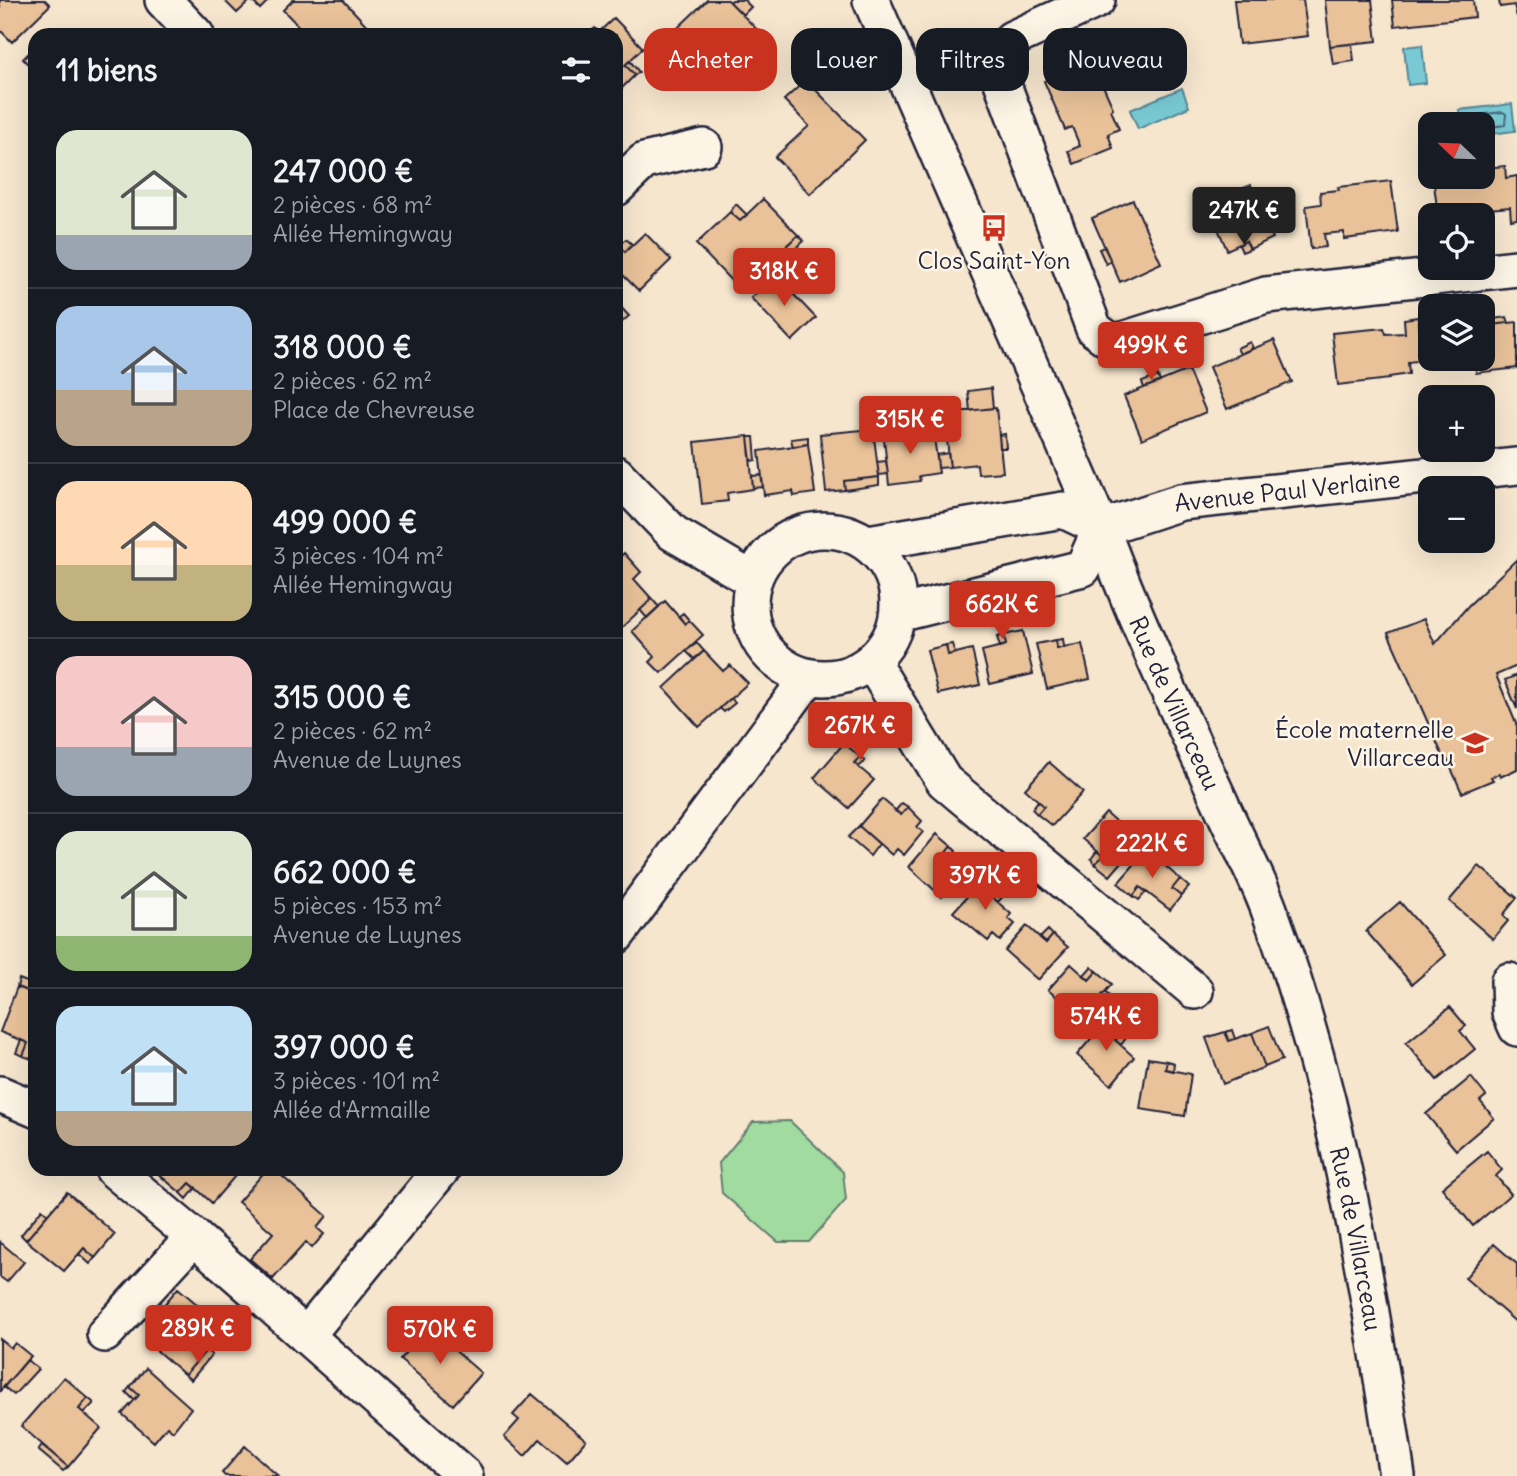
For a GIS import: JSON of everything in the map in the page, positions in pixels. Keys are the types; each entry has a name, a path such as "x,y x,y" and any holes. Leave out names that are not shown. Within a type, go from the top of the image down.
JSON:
{"street":[{"path":"163,0 189,28"},
{"name":"Rue de Villarceau","path":"871,0 1101,528 1128,601 1271,913 1322,1076 1349,1195 1397,1476"},
{"path":"1097,0 1012,38 1000,77 1094,329 1113,343 1266,295 1517,268"},
{"path":"623,181 644,161 704,147"},
{"name":"Avenue Paul Verlaine","path":"1101,528 1181,502 1517,466"},
{"path":"623,481 673,533 753,580"},
{"path":"867,543 1063,510 1101,528 1083,568 898,614"},
{"path":"824,529 847,533 867,543 882,557 892,574 898,593 898,614 885,648 872,662 855,672 836,678 809,677 794,673 775,661 761,644 752,624 750,602 753,580 764,560 781,543 801,533 824,529"},
{"path":"872,662 944,781 1195,991"},
{"path":"623,927 809,677"},
{"path":"1509,981 1510,1012 1517,1028"},
{"path":"0,1094 28,1106"},
{"path":"121,1176 465,1476"},
{"path":"306,1336 436,1176"},
{"path":"105,1334 194,1237"}],"green space":[{"path":"790,1121 843,1172 846,1200 809,1242 778,1242 722,1193 719,1163 753,1122"}],"water":[{"path":"1422,45 1426,83 1408,85 1404,47"},
{"path":"1175,91 1183,91 1189,107 1138,129 1130,110"},
{"path":"1512,104 1515,131 1495,133 1495,112 1459,110"}],"building":[{"path":"0,0 45,0 50,5 12,42 0,30"},
{"path":"224,0 251,0 237,13"},
{"path":"251,0 269,0 260,9"},
{"path":"293,0 343,0 369,28 300,28 283,10"},
{"path":"707,0 728,0 755,28 678,28"},
{"path":"744,0 751,7 743,15 730,2"},
{"path":"1234,0 1303,0 1308,36 1239,44"},
{"path":"1325,0 1372,0 1377,41 1330,46"},
{"path":"1392,0 1473,0 1475,17 1395,26"},
{"path":"1499,0 1517,0 1517,17 1514,5 1500,7"},
{"path":"614,18 643,48 625,65 635,75 623,87 623,28 603,28"},
{"path":"1352,44 1354,61 1333,64 1330,46"},
{"path":"630,61 639,72 635,75 625,65"},
{"path":"794,91 817,91 865,140 810,194 775,157 809,126 784,100"},
{"path":"1048,91 1105,91 1119,129 1108,134 1113,148 1074,164 1068,151 1080,146 1072,127 1065,130"},
{"path":"1505,166 1506,178 1517,176 1517,219 1511,220 1510,207 1495,208 1495,203 1436,203 1435,189 1495,189 1495,167"},
{"path":"1391,181 1398,232 1344,239 1344,232 1324,234 1326,247 1311,249 1306,206 1321,204 1320,192 1339,190 1338,187"},
{"path":"1251,185 1273,238 1250,249 1246,241 1227,250 1207,203"},
{"path":"763,199 798,235 740,290 696,244 730,212 740,221"},
{"path":"1133,200 1161,263 1120,282 1092,218"},
{"path":"736,204 747,215 740,221 730,212"},
{"path":"645,233 671,260 639,291 623,275 623,250 625,252"},
{"path":"798,235 804,241 779,264 773,258"},
{"path":"626,239 632,244 625,252 623,250 623,241"},
{"path":"1246,241 1250,249 1242,252 1239,245"},
{"path":"1104,247 1111,261 1106,264 1099,249"},
{"path":"775,275 816,318 792,341 751,298"},
{"path":"623,310 629,316 623,321"},
{"path":"1418,317 1418,361 1408,362 1409,374 1338,385 1332,333 1384,328 1386,334 1405,333 1404,319"},
{"path":"1507,317 1509,323 1495,325 1495,319"},
{"path":"1517,322 1517,368 1495,371 1495,325"},
{"path":"1274,340 1292,382 1227,409 1209,367"},
{"path":"1250,342 1253,348 1240,354 1237,348"},
{"path":"1188,370 1206,412 1142,439 1124,396"},
{"path":"1158,376 1160,382 1144,388 1142,382"},
{"path":"991,388 993,408 970,411 968,391"},
{"path":"996,408 1003,472 978,474 977,464 950,467 944,413"},
{"path":"899,428 900,434 933,430 939,473 919,476 920,481 889,485 883,430"},
{"path":"873,429 879,477 844,481 845,490 826,492 820,434"},
{"path":"1005,434 1006,448 1000,448 999,435"},
{"path":"748,436 753,489 727,493 728,501 702,504 695,442"},
{"path":"748,437 754,437 756,460 751,461"},
{"path":"808,437 808,444 793,447 791,439"},
{"path":"808,444 815,493 794,496 793,491 764,495 759,451"},
{"path":"948,453 950,467 938,468 937,455"},
{"path":"886,461 888,474 879,475 877,462"},
{"path":"761,475 763,487 753,488 752,476"},
{"path":"879,477 879,485 845,490 844,481"},
{"path":"623,554 641,572 634,579 652,599 623,626"},
{"path":"1517,559 1517,666 1496,675 1517,726 1517,769 1500,777 1499,774 1491,777 1493,780 1462,793 1388,633 1424,619 1435,644 1468,606"},
{"path":"652,599 659,607 647,618 640,610"},
{"path":"665,601 685,624 689,620 703,635 661,673 650,662 655,657 632,631"},
{"path":"683,613 689,620 685,624 679,616"},
{"path":"1023,631 1033,674 990,684 982,651 1006,645 1004,635"},
{"path":"1004,635 1006,645 1000,647 997,637"},
{"path":"1063,639 1064,647 1057,648 1056,640"},
{"path":"1056,640 1057,648 1082,644 1090,679 1047,689 1036,644"},
{"path":"697,643 704,651 694,659 686,651"},
{"path":"952,644 955,653 948,655 946,645"},
{"path":"946,645 948,655 972,649 980,685 938,694 927,650"},
{"path":"704,651 723,671 730,665 748,683 699,727 664,688"},
{"path":"1517,675 1517,709 1505,680"},
{"path":"731,698 735,703 724,712 720,708"},
{"path":"844,743 860,757 854,763 874,780 849,808 814,778"},
{"path":"860,757 865,761 859,767 854,763"},
{"path":"1049,762 1083,792 1052,826 1037,814 1044,806 1025,789"},
{"path":"882,799 901,815 908,807 922,821 917,827 923,832 904,855 897,849 892,855 859,826"},
{"path":"1038,801 1044,806 1037,814 1032,809"},
{"path":"902,803 908,807 901,815 895,811"},
{"path":"1106,813 1139,842 1110,876 1095,864 1103,856 1083,839"},
{"path":"859,826 879,844 870,856 848,837"},
{"path":"937,834 951,846 945,854 964,871 942,897 909,867"},
{"path":"951,846 956,851 950,859 945,854"},
{"path":"1147,850 1180,879 1172,889 1181,896 1170,910 1140,887 1133,896 1118,883"},
{"path":"1097,851 1103,856 1095,864 1091,859"},
{"path":"1479,866 1517,898 1503,915 1508,921 1493,939 1449,901"},
{"path":"984,878 998,890 992,897 1011,914 1008,918 1015,924 1000,941 993,935 988,941 953,912"},
{"path":"1180,879 1189,887 1181,896 1172,889"},
{"path":"1140,887 1146,892 1139,900 1133,896"},
{"path":"998,890 1004,895 998,902 992,897"},
{"path":"1400,902 1446,955 1412,984 1366,931"},
{"path":"1027,926 1046,943 1053,935 1068,947 1038,980 1005,951"},
{"path":"1048,930 1053,935 1046,943 1040,938"},
{"path":"1071,964 1089,980 1097,971 1112,984 1082,1018 1048,990"},
{"path":"1091,967 1097,971 1089,980 1084,975"},
{"path":"19,979 28,982 28,991 17,987"},
{"path":"17,987 28,991 28,1043 0,1032"},
{"path":"1105,992 1111,998 1093,1018 1087,1012"},
{"path":"1450,1007 1466,1026 1460,1031 1475,1049 1437,1080 1406,1043"},
{"path":"1107,1020 1122,1033 1115,1040 1134,1057 1111,1085 1077,1055"},
{"path":"1269,1026 1282,1060 1265,1067 1252,1033"},
{"path":"1232,1030 1235,1039 1229,1041 1225,1032"},
{"path":"1225,1032 1229,1041 1252,1033 1265,1067 1223,1084 1206,1038"},
{"path":"1122,1033 1126,1038 1121,1045 1115,1040"},
{"path":"21,1040 28,1043 23,1056 16,1053"},
{"path":"28,1043 28,1058 23,1056"},
{"path":"1148,1058 1167,1061 1165,1069 1191,1074 1185,1116 1140,1109"},
{"path":"1167,1061 1174,1063 1173,1071 1165,1069"},
{"path":"1471,1077 1486,1096 1480,1101 1494,1118 1456,1150 1426,1114"},
{"path":"1487,1151 1502,1170 1496,1176 1511,1194 1473,1226 1442,1188"},
{"path":"161,1176 235,1176 212,1203 190,1183 181,1193"},
{"path":"261,1176 282,1176 327,1216 317,1228 324,1234 312,1248 306,1242 273,1279 250,1259 273,1233 238,1202"},
{"path":"190,1183 196,1188 187,1199 181,1193"},
{"path":"67,1192 115,1234 95,1258 84,1248 64,1271 26,1240"},
{"path":"42,1209 48,1214 26,1240 21,1235"},
{"path":"0,1242 24,1262 7,1282 0,1277"},
{"path":"1494,1244 1517,1264 1517,1323 1465,1278"},
{"path":"84,1248 95,1258 90,1264 79,1254"},
{"path":"178,1288 225,1328 185,1375 148,1343 167,1322 157,1313"},
{"path":"157,1313 167,1322 162,1327 152,1319"},
{"path":"428,1327 481,1373 453,1405 400,1359"},
{"path":"0,1339 11,1348 15,1343 31,1356 0,1391"},
{"path":"206,1350 212,1355 191,1380 185,1375"},
{"path":"27,1360 38,1369 14,1395 4,1387"},
{"path":"146,1368 191,1408 173,1431 167,1426 154,1442 122,1414 139,1395 130,1387"},
{"path":"64,1377 88,1398 79,1409 101,1428 68,1467 21,1426"},
{"path":"130,1387 139,1395 134,1400 126,1392"},
{"path":"532,1394 586,1440 567,1462 540,1439 525,1456 504,1437 519,1420 513,1415"},
{"path":"88,1398 94,1403 84,1413 79,1409"},
{"path":"42,1445 68,1467 63,1471 38,1450"},
{"path":"245,1446 278,1476 225,1476 222,1473"}],"place":[{"name":"Clos Saint-Yon","path":"994,228"},
{"name":"École maternelle Villarceau","path":"1475,743"}]}
